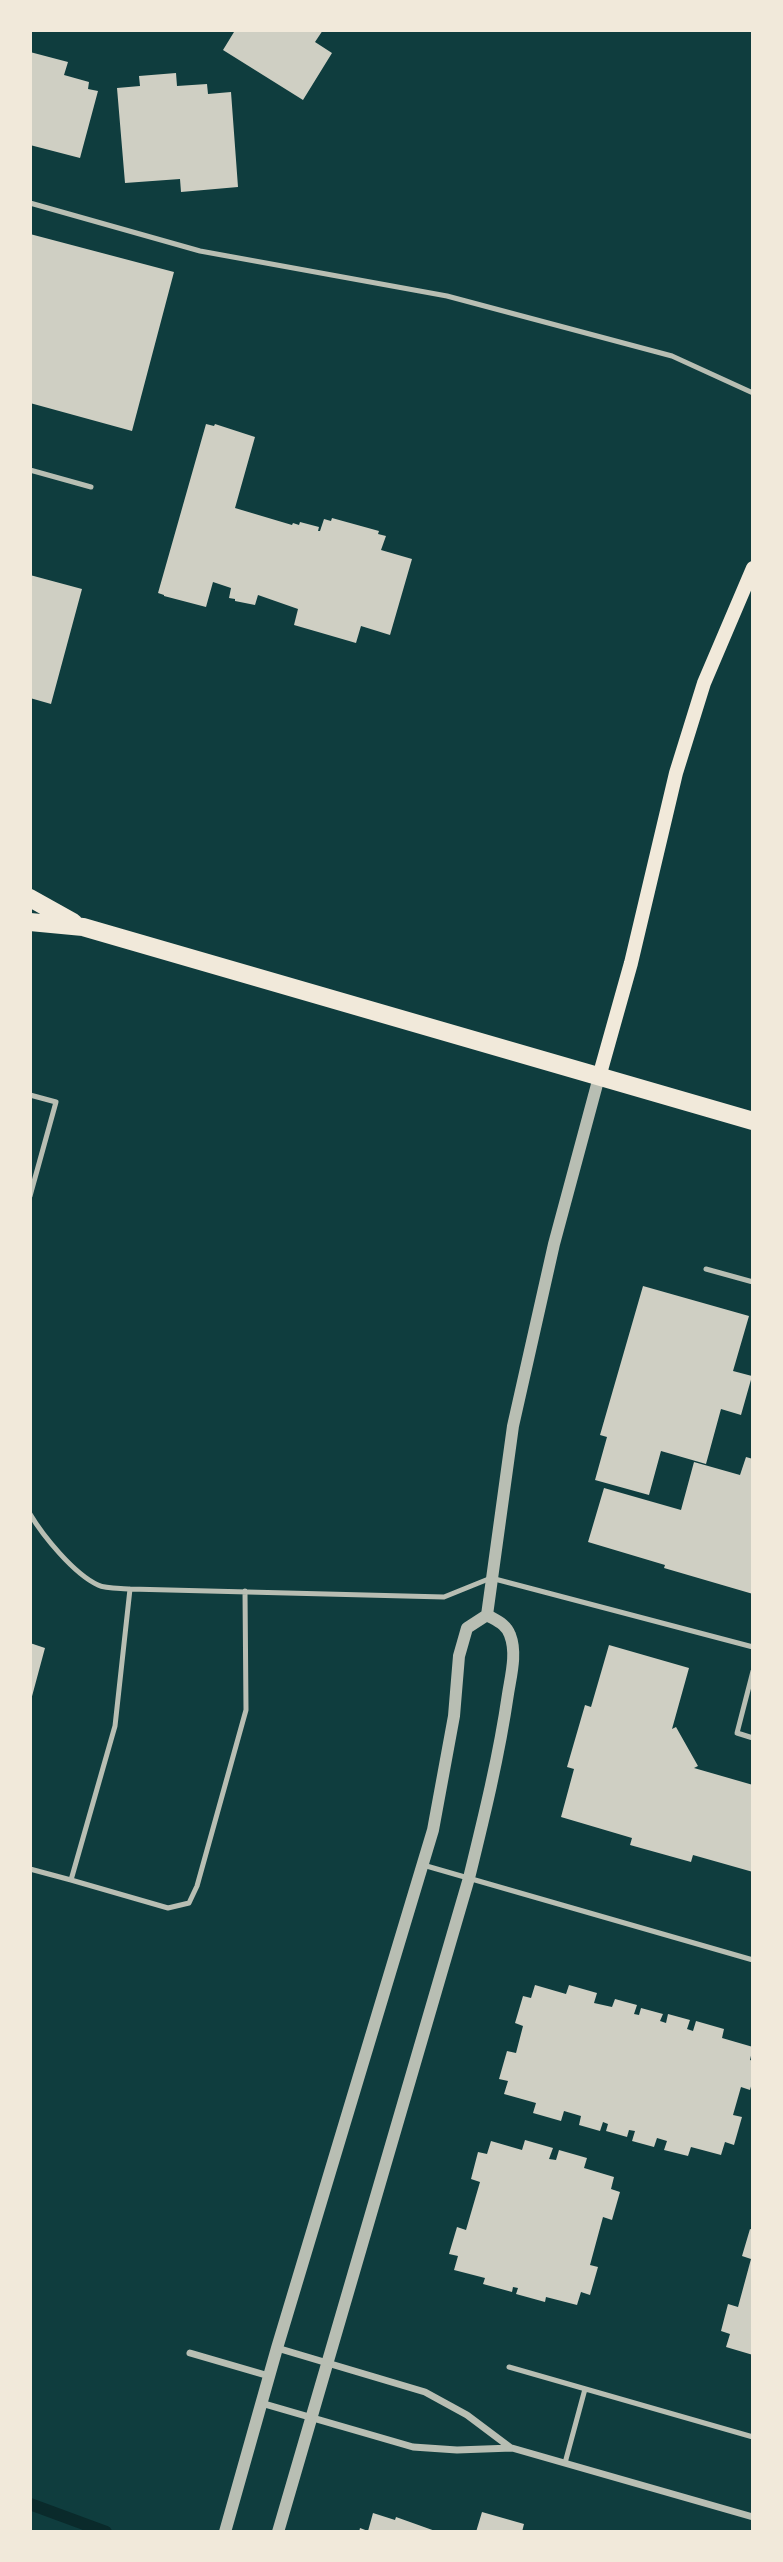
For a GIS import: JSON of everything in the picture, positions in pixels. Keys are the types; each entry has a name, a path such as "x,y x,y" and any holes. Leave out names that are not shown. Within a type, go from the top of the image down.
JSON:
{"main road":[{"path":"599,1077 631,963 676,773 704,683 753,568"},
{"path":"30,898 83,927"},
{"path":"30,922 83,927 753,1121"}],"street":[{"path":"487,1615 513,1426 529,1350 599,1077"},
{"path":"225,2532 277,2348 423,1865 446,1768 459,1656 467,1628 487,1615"},
{"path":"278,2532 469,1878 504,1726 513,1659 511,1636 505,1625 487,1615"},
{"path":"277,2348 425,2392 467,2415 512,2448"},
{"path":"190,2353 269,2376"},
{"path":"261,2403 413,2447 457,2450 512,2448 753,2517"}],"lane":[{"path":"30,203 200,251 460,299 672,356 753,393"},
{"path":"30,470 91,487"},
{"path":"30,1095 56,1102 30,1194"},
{"path":"706,1269 753,1282"},
{"path":"30,1514 44,1537 75,1568 98,1586 444,1597 491,1578 753,1647"},
{"path":"71,1880 115,1726 130,1589"},
{"path":"30,1869 168,1908 189,1903 197,1886 246,1710 245,1591"},
{"path":"753,1671 737,1733 753,1738"},
{"path":"423,1865 753,1960"},
{"path":"509,2367 753,2437"},
{"path":"565,2463 585,2389"}],"building":[{"path":"230,30 323,30 315,42 332,53 303,100 223,50 234,32"},
{"path":"30,52 68,62 64,75 89,82 88,89 98,91 80,158 30,145"},
{"path":"176,73 177,86 207,84 208,94 231,92 238,187 181,192 180,179 125,183 117,88 140,86 139,76"},
{"path":"30,234 174,272 132,431 30,403"},
{"path":"206,424 215,424 255,437 235,508 292,525 299,525 300,522 319,527 318,531 324,519 331,521 332,518 379,531 378,534 386,536 381,550 412,559 390,635 361,626 356,643 294,625 298,609 258,595 255,605 235,601 229,598 231,588 213,582 206,607 158,593"},
{"path":"30,575 82,589 51,704 30,698"},
{"path":"643,1286 749,1316 733,1371 752,1376 741,1415 721,1409 706,1464 661,1451 649,1495 595,1480 607,1437 600,1435"},
{"path":"746,1457 753,1459 753,1594 588,1542 604,1488 681,1510 694,1462 740,1475"},
{"path":"30,1643 45,1648 31,1700 30,1700"},
{"path":"609,1645 689,1668 672,1729 676,1727 698,1766 694,1768 753,1785 753,1872 693,1855 691,1862 630,1845 632,1838 561,1817 574,1769 567,1767 585,1705 591,1707"},
{"path":"535,1985 566,1994 569,1985 597,1993 594,2003 612,2007 615,1999 637,2005 634,2014 639,2015 641,2008 663,2014 660,2021 666,2023 668,2014 690,2020 687,2029 693,2031 696,2021 724,2029 722,2038 753,2047 750,2060 753,2061 753,2079 750,2090 741,2087 733,2115 742,2117 734,2145 725,2142 721,2155 691,2147 688,2156 664,2150 667,2141 657,2138 654,2147 632,2141 635,2131 629,2130 627,2137 606,2131 608,2124 603,2122 600,2131 579,2125 581,2116 564,2111 561,2121 533,2113 536,2103 504,2094 508,2081 499,2079 507,2051 516,2053 523,2026 515,2023 523,1996 531,1998"},
{"path":"525,2140 553,2148 549,2159 556,2160 559,2150 587,2158 584,2168 614,2177 611,2189 620,2192 612,2220 603,2217 590,2265 598,2267 590,2295 581,2292 577,2305 546,2297 545,2302 516,2294 518,2288 513,2287 512,2292 483,2284 485,2278 454,2270 458,2256 449,2254 457,2227 466,2230 480,2182 471,2179 478,2152 487,2154 491,2141 522,2150"},
{"path":"750,2229 753,2230 753,2355 726,2347 730,2334 721,2331 728,2304 738,2307 751,2259 742,2256"},
{"path":"482,2512 524,2524 522,2532 476,2532"},
{"path":"373,2513 395,2520 396,2517 438,2532 359,2532 360,2528 368,2531"}],"waterway":[{"path":"30,2504 106,2532"}]}
